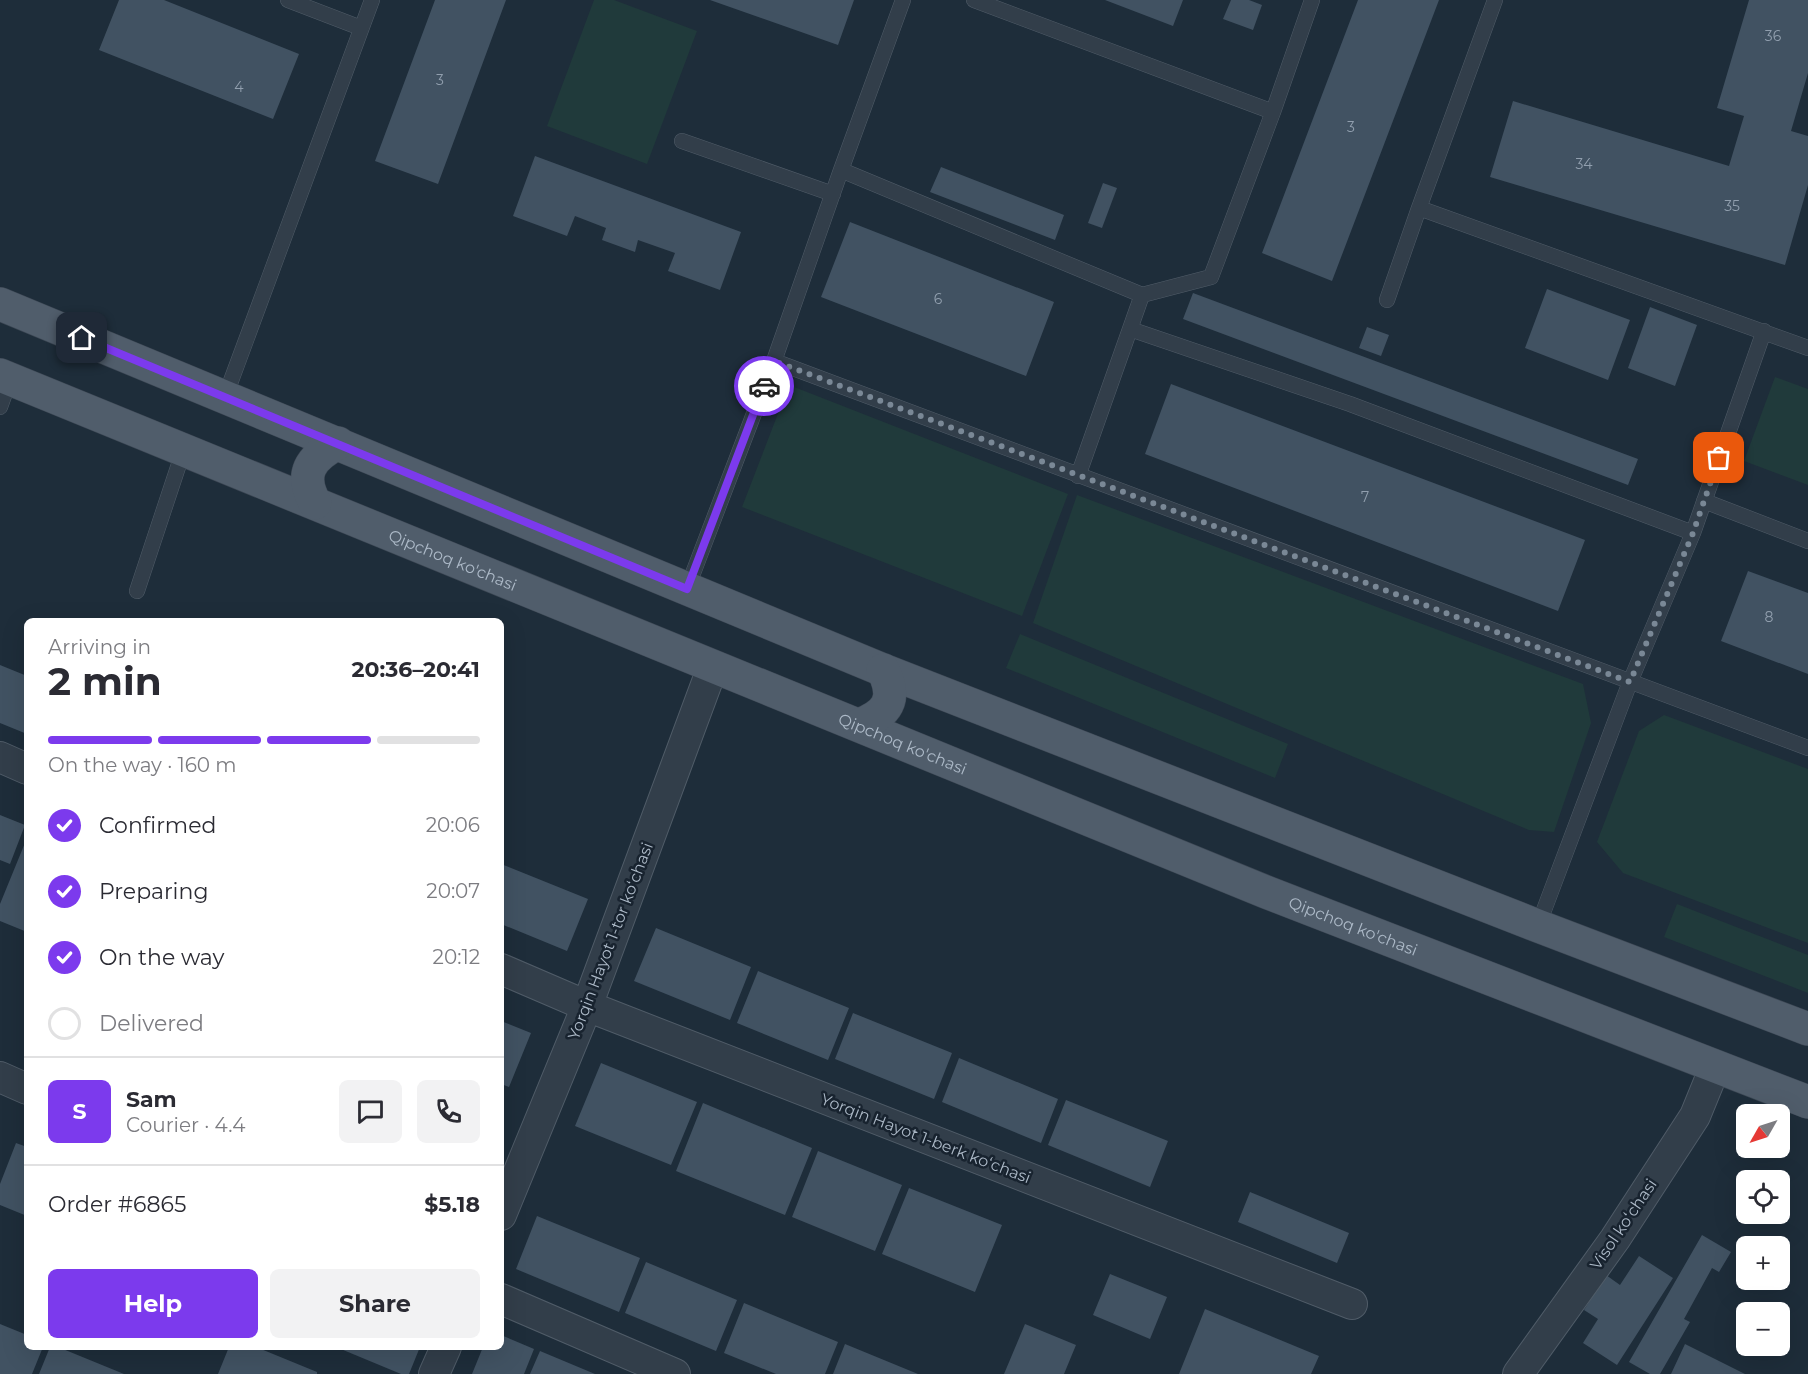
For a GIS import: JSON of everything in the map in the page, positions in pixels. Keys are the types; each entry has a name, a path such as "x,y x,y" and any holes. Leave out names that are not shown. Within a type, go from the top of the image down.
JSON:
{"main road":[{"path":"0,304 883,670 1808,1029"},
{"name":"Qipchoq ko'chasi","path":"3,387 184,449 1266,892 1808,1102"},
{"path":"315,503 307,486 309,469 320,454 338,444"},
{"path":"859,725 876,718 887,706 890,689 883,670"}],"street":[{"name":"Yorqin Hayot 1-tor koʻchasi","path":"504,1208 587,1006 713,666"},
{"path":"0,757 24,768"},
{"name":"Yorqin Hayot 1-berk koʻchasi","path":"504,970 587,1006 1352,1304"},
{"name":"Visol koʻchasi","path":"1518,1374 1615,1239 1695,1116 1715,1067"},
{"path":"0,1077 24,1088"},
{"path":"504,1300 675,1374"},
{"path":"434,1374 445,1350"}],"lane":[{"path":"288,0 361,28"},
{"path":"225,397 372,0"},
{"path":"687,589 774,361 903,0"},
{"path":"974,0 1273,112"},
{"path":"841,170 1142,296 1211,277 1312,0"},
{"path":"1387,300 1495,0"},
{"path":"682,141 833,194"},
{"path":"1419,208 1808,348"},
{"path":"1078,476 1142,296"},
{"path":"1130,329 1350,404 1693,533"},
{"path":"1538,926 1630,682 1693,533 1764,331"},
{"path":"774,361 1808,748"},
{"path":"137,591 184,449"},
{"path":"1704,501 1808,541"}],"green space":[{"path":"594,0 614,0 697,31 647,164 547,126"},
{"path":"1775,377 1808,389 1808,485 1744,461"},
{"path":"789,385 1068,494 1022,616 742,507"},
{"path":"1077,495 1583,684 1591,723 1554,832 1529,830 1033,623"},
{"path":"1020,634 1288,744 1275,778 1006,668"},
{"path":"1664,715 1808,769 1808,943 1623,873 1597,842 1639,731"},
{"path":"1677,904 1808,955 1808,993 1664,937"}],"building":[{"path":"119,0 164,0 299,54 273,119 99,50"},
{"path":"435,0 506,0 438,184 375,161"},
{"path":"710,0 854,0 838,45"},
{"path":"1105,0 1183,0 1173,26"},
{"path":"1231,0 1249,0 1262,5 1253,30 1223,19"},
{"path":"1358,0 1439,0 1332,281 1262,253"},
{"path":"1749,0 1808,0 1808,73 1791,131 1808,136 1808,185 1785,265 1490,177 1513,101 1729,166 1744,116 1717,108"},
{"path":"535,156 741,232 720,290 668,271 675,253 638,240 635,252 602,240 606,228 575,216 567,236 513,216"},
{"path":"941,167 1064,215 1055,240 930,192"},
{"path":"1103,183 1117,188 1102,228 1088,223"},
{"path":"850,222 1054,302 1026,376 821,297"},
{"path":"1547,289 1630,320 1608,380 1525,348"},
{"path":"1193,293 1638,459 1628,485 1183,319"},
{"path":"1650,307 1697,325 1675,386 1628,368"},
{"path":"1367,327 1389,335 1381,356 1359,348"},
{"path":"1171,384 1585,540 1558,611 1145,454"},
{"path":"1748,571 1808,593 1808,674 1721,641"},
{"path":"0,665 24,675 24,733 0,723"},
{"path":"0,815 24,825 24,828 10,864 0,860"},
{"path":"24,845 24,931 0,921 0,904"},
{"path":"504,865 588,899 567,951 504,925"},
{"path":"656,928 751,967 730,1020 634,981"},
{"path":"758,971 849,1008 828,1060 737,1023"},
{"path":"853,1013 952,1053 934,1099 835,1059"},
{"path":"504,1022 531,1033 509,1087 504,1085"},
{"path":"959,1058 1058,1099 1041,1143 942,1102"},
{"path":"601,1063 697,1102 671,1165 575,1126"},
{"path":"1066,1100 1168,1141 1150,1187 1048,1145"},
{"path":"703,1103 812,1148 785,1215 676,1171"},
{"path":"16,1143 24,1146 24,1215 0,1205 0,1184"},
{"path":"818,1151 902,1185 875,1251 792,1217"},
{"path":"909,1188 1002,1225 975,1292 882,1254"},
{"path":"1250,1192 1349,1233 1337,1263 1238,1222"},
{"path":"537,1216 640,1258 619,1312 516,1269"},
{"path":"1702,1235 1731,1252 1719,1272 1712,1268 1684,1319 1690,1322 1660,1374 1650,1374 1629,1362"},
{"path":"1639,1256 1673,1278 1617,1365 1583,1343 1598,1319 1584,1310 1606,1275 1620,1285"},
{"path":"646,1262 737,1300 716,1351 625,1313"},
{"path":"1110,1274 1167,1297 1150,1339 1093,1315"},
{"path":"744,1303 838,1342 825,1374 776,1374 724,1353"},
{"path":"1205,1309 1319,1356 1311,1374 1179,1374"},
{"path":"0,1324 24,1334 24,1350 42,1350 32,1374 0,1374"},
{"path":"1025,1324 1076,1345 1064,1374 1004,1374"},
{"path":"504,1336 534,1349 524,1374 472,1374 482,1350 504,1350"},
{"path":"845,1344 918,1374 833,1374"},
{"path":"1685,1344 1745,1374 1671,1374"},
{"path":"49,1350 65,1350 124,1374 39,1374"},
{"path":"228,1350 263,1350 317,1372 317,1374 218,1374"},
{"path":"343,1350 419,1350 409,1374 401,1374"},
{"path":"540,1351 595,1374 530,1374"}],"way so far":[{"path":"764,386 774,361 1630,682 1693,533 1719,458"}],"route":[{"path":"82,338 687,589 764,386"}]}
